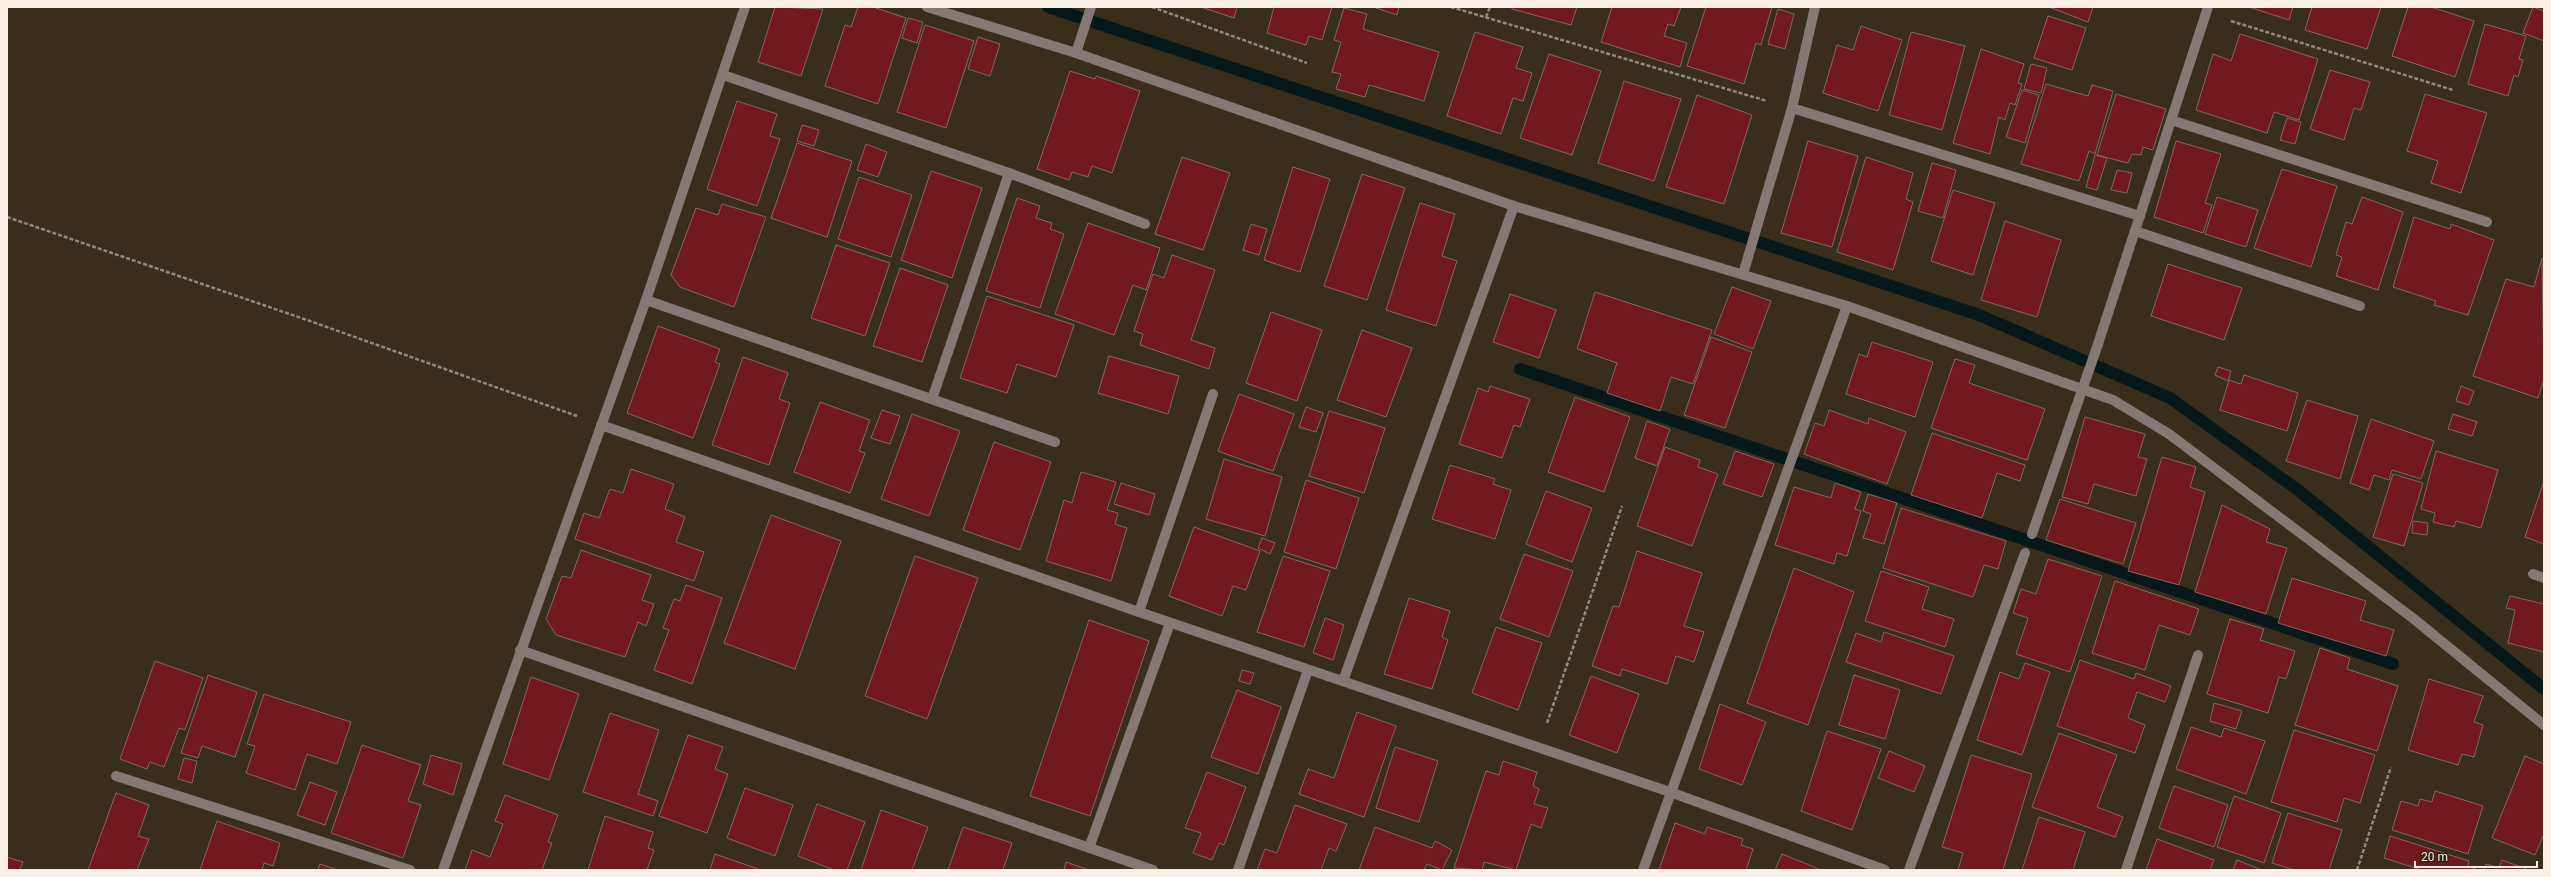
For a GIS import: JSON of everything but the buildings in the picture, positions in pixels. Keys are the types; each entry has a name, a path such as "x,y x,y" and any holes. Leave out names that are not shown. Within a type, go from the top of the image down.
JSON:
{"street":[{"path":"443,870 520,650 646,300 745,7"},
{"path":"927,7 1076,53 1514,206 1847,306 2113,400 2170,434 2414,619 2544,725"},
{"path":"1076,53 1091,7"},
{"path":"1743,274 1792,108 1816,7"},
{"path":"2032,534 2083,390 2207,10"},
{"path":"723,75 1009,173 1145,224"},
{"path":"1792,108 2140,216"},
{"path":"2171,120 2487,222"},
{"path":"932,399 1009,173"},
{"path":"1343,681 1514,206"},
{"path":"2135,231 2360,306"},
{"path":"646,300 1055,442"},
{"path":"1643,870 1847,306"},
{"path":"1139,612 1213,394"},
{"path":"601,425 1170,623 1670,792 1869,867 1885,870"},
{"path":"1909,870 2025,553"},
{"path":"2533,574 2544,578"},
{"path":"1089,848 1170,623"},
{"path":"520,650 1153,870"},
{"path":"2126,870 2198,655"},
{"path":"1238,870 1308,670"},
{"path":"116,776 410,870"}],"path":[{"path":"1152,7 1307,63"},
{"path":"1451,7 1792,108"},
{"path":"1486,17 1490,7"},
{"path":"2207,10 2453,90"},
{"path":"7,217 307,320 601,425"},
{"path":"1538,748 1622,506"},
{"path":"2357,870 2391,767"}],"waterway":[{"path":"1048,7 1979,315 2170,398 2298,490 2544,689"},
{"path":"1520,369 2393,664"}]}
